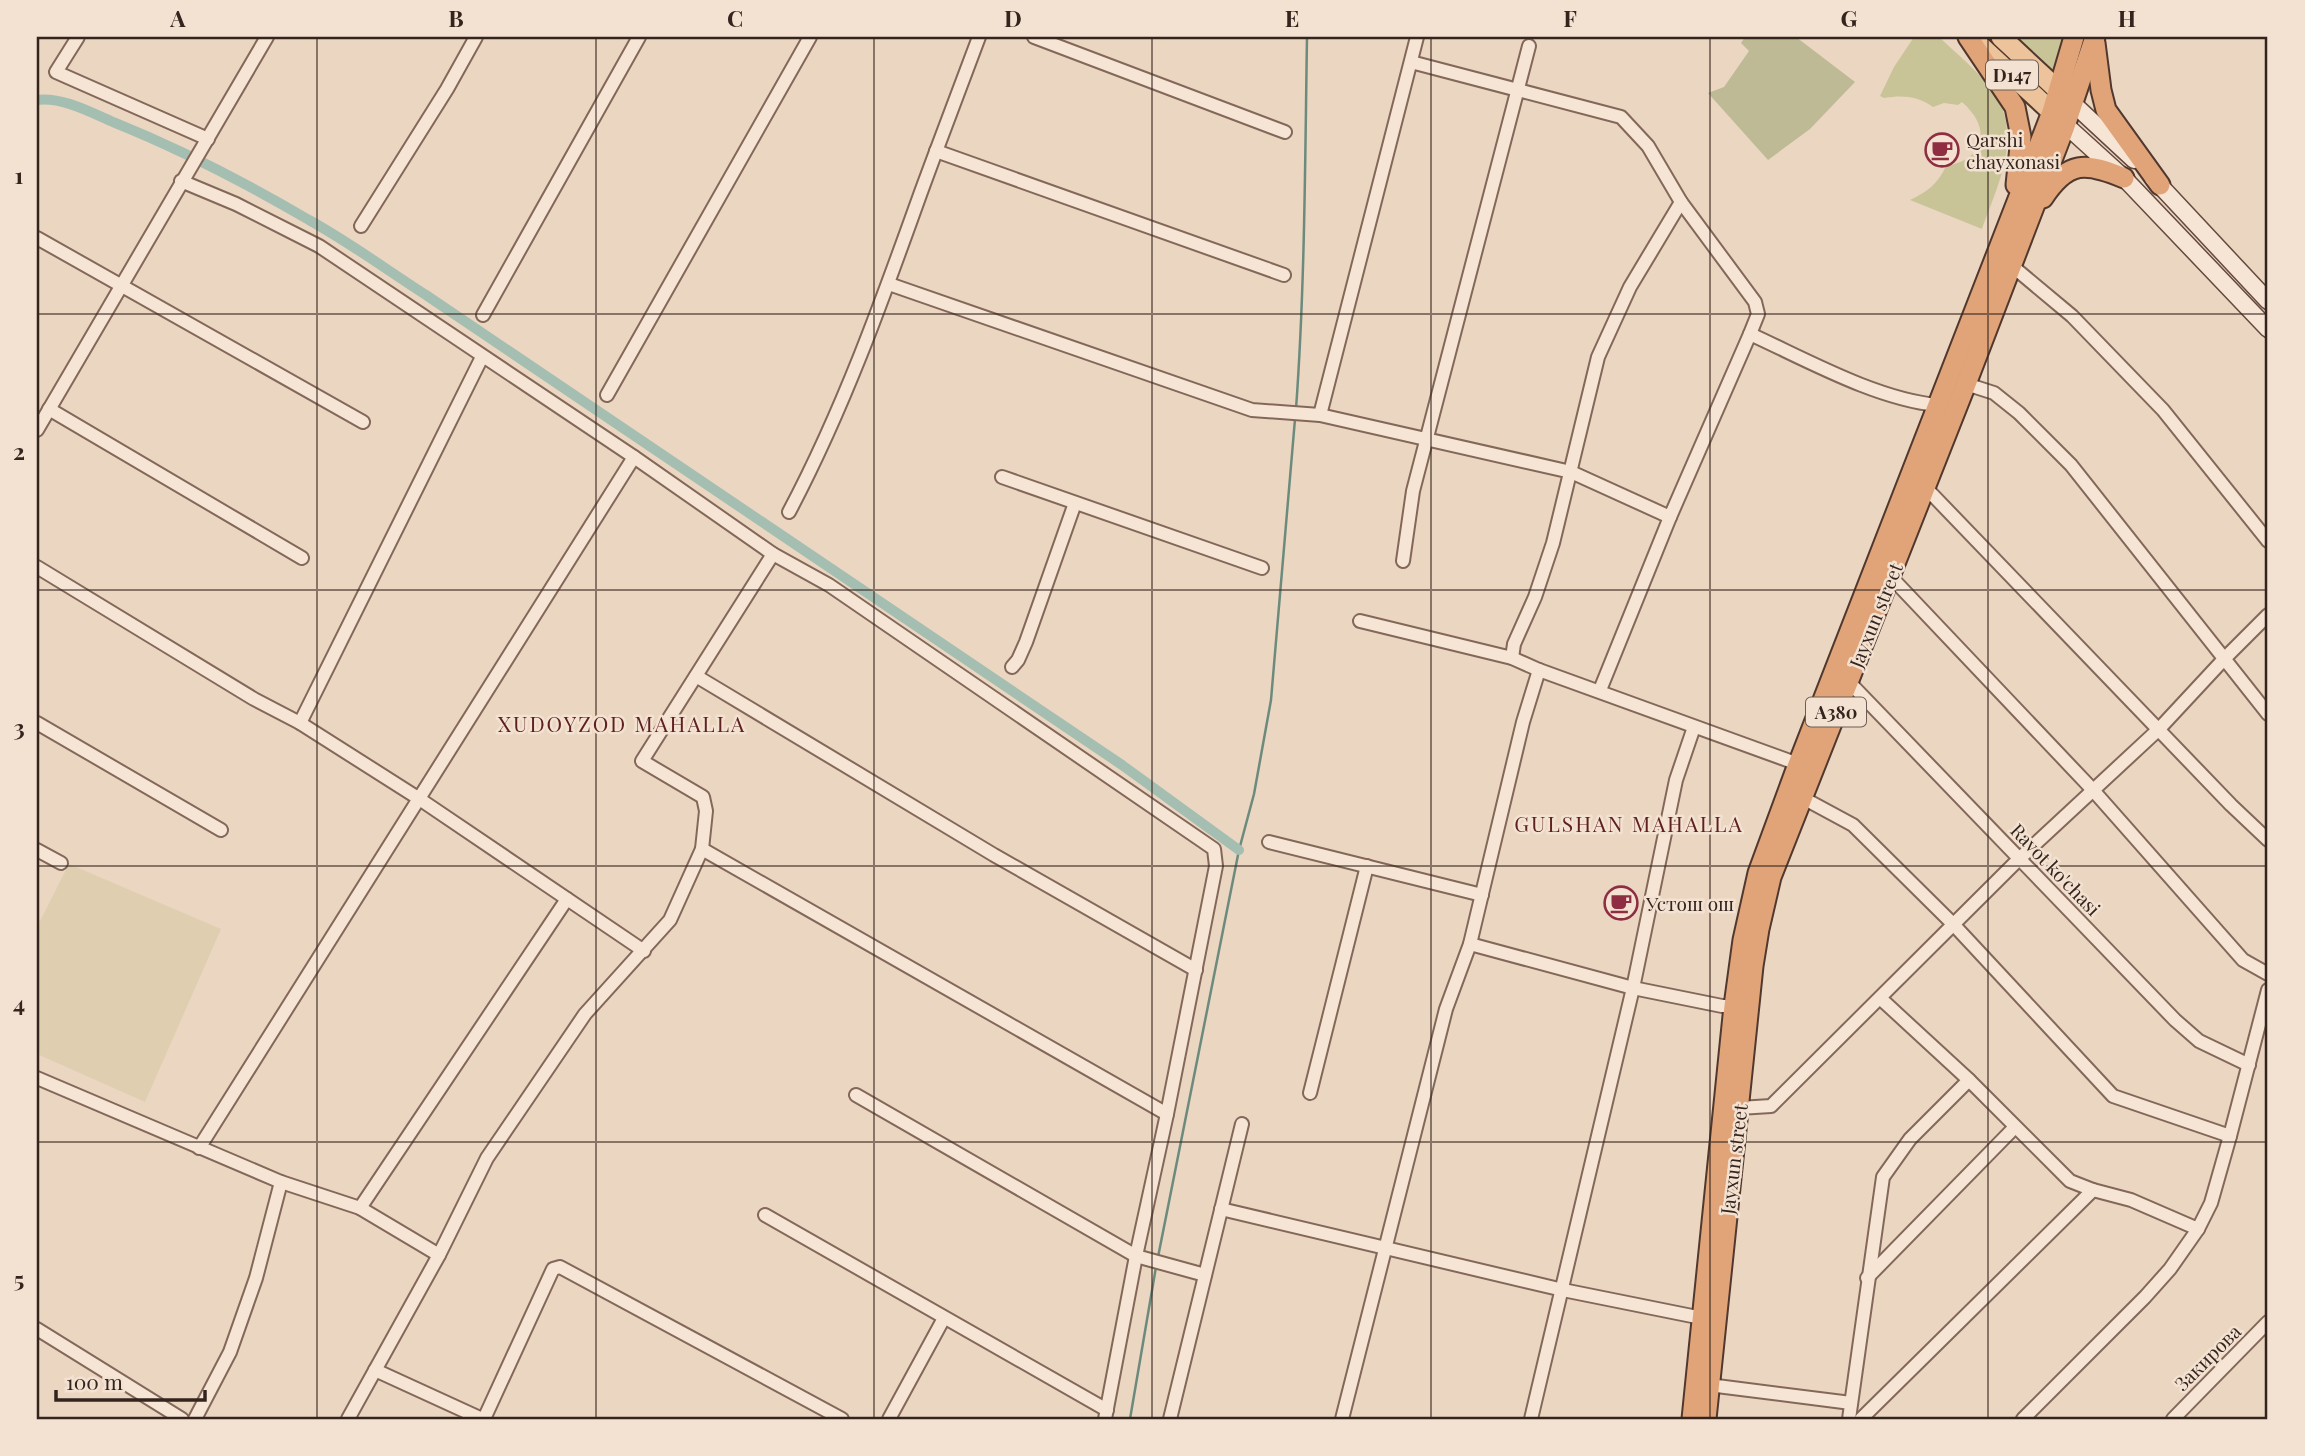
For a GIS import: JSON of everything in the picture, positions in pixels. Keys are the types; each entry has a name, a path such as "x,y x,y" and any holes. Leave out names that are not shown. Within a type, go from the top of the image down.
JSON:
{"highway":[{"path":"1970,37 2015,107 2021,137 2021,215"},
{"name":"Jayxun street","path":"1692,1419 1734,1006 1748,914 1758,873 1937,405 2021,215 2058,119 2065,97 2074,37"},
{"path":"2095,38 2106,110 2160,185"},
{"name":"Jayxun street","path":"2065,97 2095,38"},
{"path":"2021,215 2063,173 2097,167 2124,178"},
{"name":"Jayxun street","path":"1706,1419 1748,1007 1759,929 1771,877 2011,265 2021,215"}],"main road":[{"name":"D147","path":"1970,37 2058,119"},
{"name":"D147","path":"2001,37 2065,97"},
{"path":"2065,97 2160,185 2268,301"},
{"path":"2058,119 2124,178 2268,328"}],"street":[{"path":"78,37 56,72 208,139"},
{"path":"37,430 267,37"},
{"path":"361,226 477,37"},
{"path":"483,315 639,37"},
{"path":"607,395 810,37"},
{"path":"789,512 816,462 889,284 979,37"},
{"path":"1034,37 1286,132"},
{"path":"1320,415 1417,37"},
{"path":"1403,561 1413,491 1529,46"},
{"path":"1411,62 1621,117 1648,146 1681,202 1755,302 1758,314 1670,517 1600,690"},
{"path":"936,151 1284,275"},
{"path":"181,181 236,204 319,246 635,457 773,554 829,584 1214,849 1216,866 1141,1258 1106,1415 765,1215"},
{"path":"1512,658 1514,644 1535,597 1553,543 1598,357 1630,288 1681,202"},
{"path":"37,238 363,422"},
{"path":"2011,265 2072,316 2163,410 2268,541"},
{"path":"889,284 1252,410 1320,415 1571,472 1670,517"},
{"path":"1750,334 1882,393 1913,403 1937,405"},
{"path":"300,723 482,356"},
{"path":"1966,384 1994,393 2019,413 2071,465 2268,714"},
{"path":"49,408 302,558"},
{"path":"200,1148 635,457"},
{"path":"1002,477 1262,568"},
{"path":"1926,487 2231,805 2268,840"},
{"path":"1012,667 1026,642 1075,503"},
{"path":"348,1419 495,1147 585,1014 670,920 702,849 706,811 703,797 642,761 773,554"},
{"path":"37,567 254,699 300,723 418,798 644,951"},
{"path":"1890,576 2092,789 2243,960 2268,974"},
{"path":"1739,1108 1771,1106 2019,859 2159,729 2268,615"},
{"path":"1360,621 1512,658 1798,764"},
{"path":"1342,1419 1446,1009 1471,944 1523,722 1539,670"},
{"path":"696,676 994,855 1196,970"},
{"name":"Ravot ko'chasi","path":"1848,681 2175,1020 2199,1041 2249,1065"},
{"path":"37,723 221,830"},
{"path":"1531,1419 1633,988 1676,780 1694,727"},
{"path":"1803,798 1853,825 1953,924 2113,1096 2231,1136"},
{"path":"1269,842 1482,895"},
{"path":"702,849 1167,1114"},
{"path":"37,850 61,863"},
{"path":"1310,1093 1367,866"},
{"path":"360,1208 566,899"},
{"path":"1471,944 1633,988 1722,1006 1734,1006"},
{"path":"2023,1419 2145,1297 2170,1269 2198,1229 2211,1203 2231,1136 2268,990"},
{"path":"1880,998 1969,1080 2070,1181 2131,1200 2198,1229"},
{"path":"37,1078 281,1182 360,1208 439,1255"},
{"path":"1849,1419 1882,1177 1910,1139 1969,1080"},
{"path":"856,1095 1141,1258 1205,1275"},
{"path":"1170,1419 1242,1124"},
{"path":"1867,1279 2015,1126"},
{"path":"195,1419 230,1352 256,1278 281,1182"},
{"path":"1861,1419 2093,1190"},
{"path":"1221,1209 1563,1290 1702,1318"},
{"path":"375,1370 483,1419 553,1269 560,1267 842,1419"},
{"path":"889,1419 944,1318"},
{"name":"Закирова","path":"2173,1419 2268,1322"},
{"path":"37,1329 182,1419"},
{"path":"1710,1385 1851,1403"}],"shaded area":[{"path":"1745,37 1796,37 1855,82 1810,129 1768,160 1708,93 1724,87 1749,51 1741,43"},
{"path":"1914,37 1939,37 1983,79 2003,111 2007,128 2005,162 1982,229 1910,200 1931,187 1946,166 1970,157 1980,141 1978,122 1962,102 1958,105 1944,103 1933,107 1910,97 1880,96 1894,67"},
{"path":"2067,37 2056,75 2017,38"},
{"path":"69,864 221,929 145,1102 37,1054 37,920 40,921"}],"waterway":[{"path":"1296,409 1303,270 1307,37"},
{"path":"37,100 76,106 163,143 237,180 339,237 1122,765 1239,850"},
{"path":"1158,1257 1271,700 1295,419"},
{"path":"1130,1419 1156,1267"}],"place":[{"name":"Qarshi chayxonasi","path":"1942,150"},
{"name":"Устош ош","path":"1621,903"}],"district":[{"name":"XUDOYZOD MAHALLA","path":"622,723"},
{"name":"GULSHAN MAHALLA","path":"1629,823"}]}
